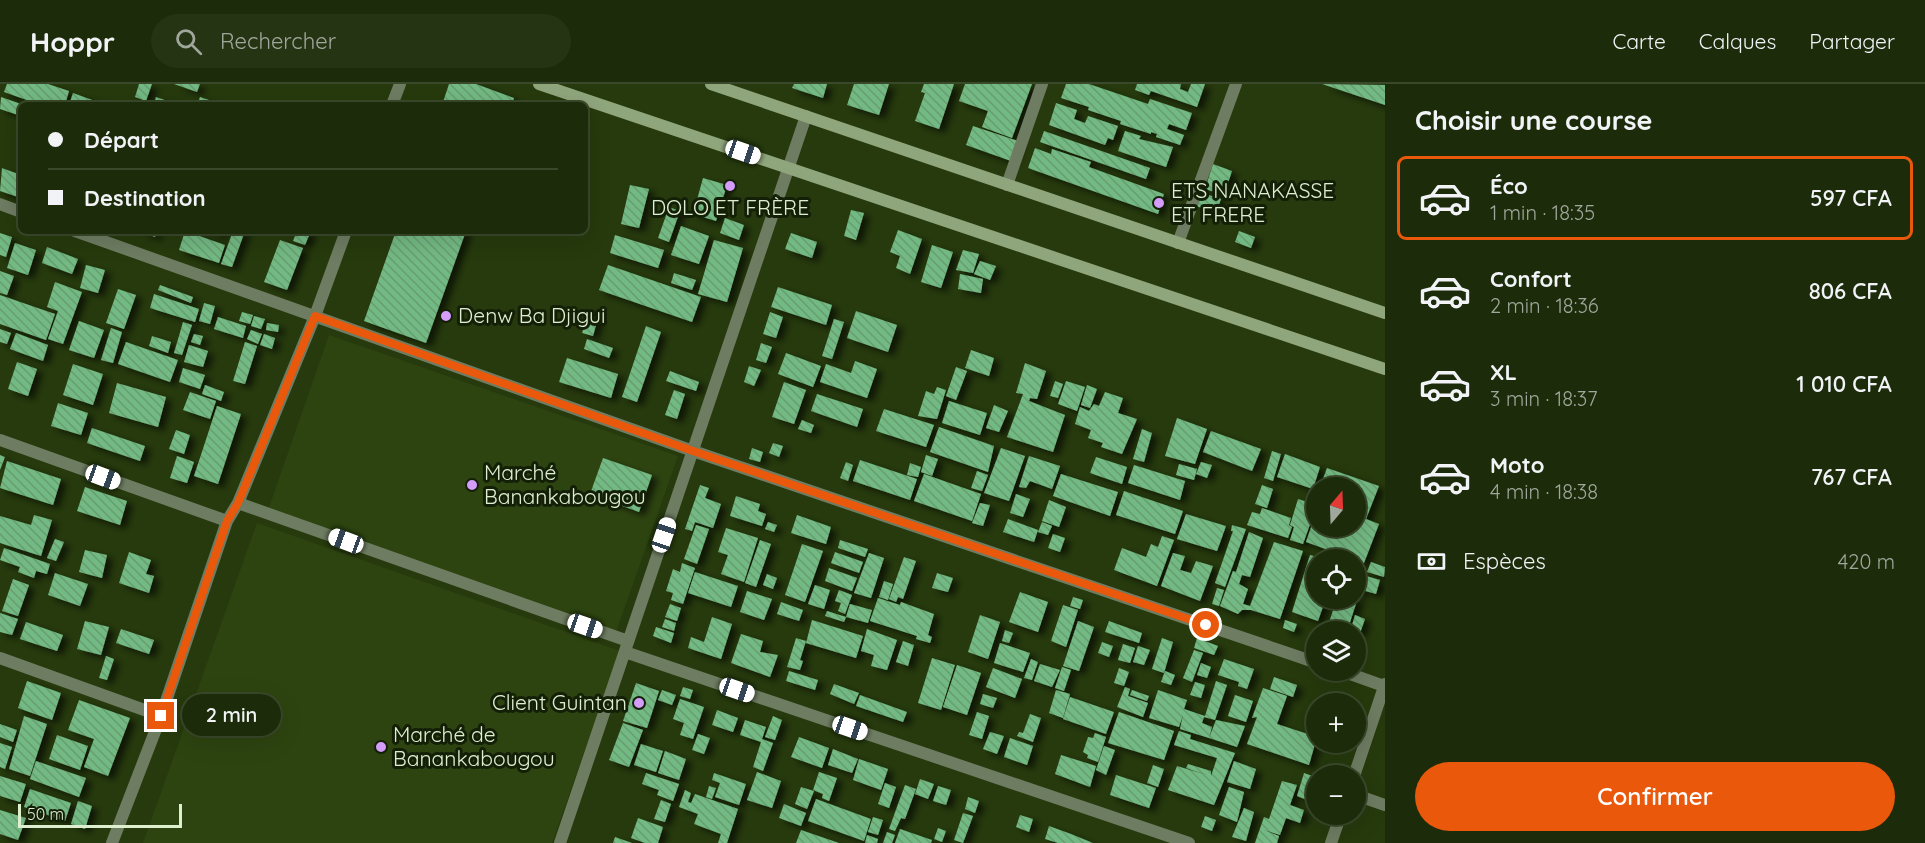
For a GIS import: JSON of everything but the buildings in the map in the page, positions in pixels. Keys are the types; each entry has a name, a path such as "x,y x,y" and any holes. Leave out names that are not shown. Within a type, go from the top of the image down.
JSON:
{"main road":[{"path":"539,84 1385,369"},
{"path":"711,84 1385,313"}],"street":[{"path":"393,102 400,84"},
{"path":"1007,185 1042,84"},
{"path":"1178,243 1236,84"},
{"path":"560,843 806,116"},
{"path":"0,204 18,211"},
{"path":"83,234 693,451 1306,659"},
{"path":"112,843 161,716 227,521 238,503 315,316 345,234"},
{"path":"0,440 227,521"},
{"path":"238,503 626,647 1189,843"},
{"path":"0,658 161,716"},
{"path":"1358,765 1385,685 1366,679"},
{"path":"1366,798 1385,805"},
{"path":"1331,843 1337,825"}],"shaded area":[{"name":"Marché Banankabougou","path":"329,335 678,456 615,635 267,513"},
{"name":"Marché de Banankabougou","path":"257,523 620,651 552,843 143,843"}],"place":[{"name":"DOLO ET FRÈRE","path":"730,186"},
{"name":"ETS NANAKASSE ET FRERE","path":"1159,203"},
{"name":"Denw Ba Djigui","path":"446,316"},
{"name":"Marché Banankabougou","path":"472,485"},
{"name":"Client Guintan","path":"639,703"},
{"name":"Marché de Banankabougou","path":"381,747"}],"route":[{"path":"161,716 227,521 238,503 315,316 693,451 1206,625"}]}
